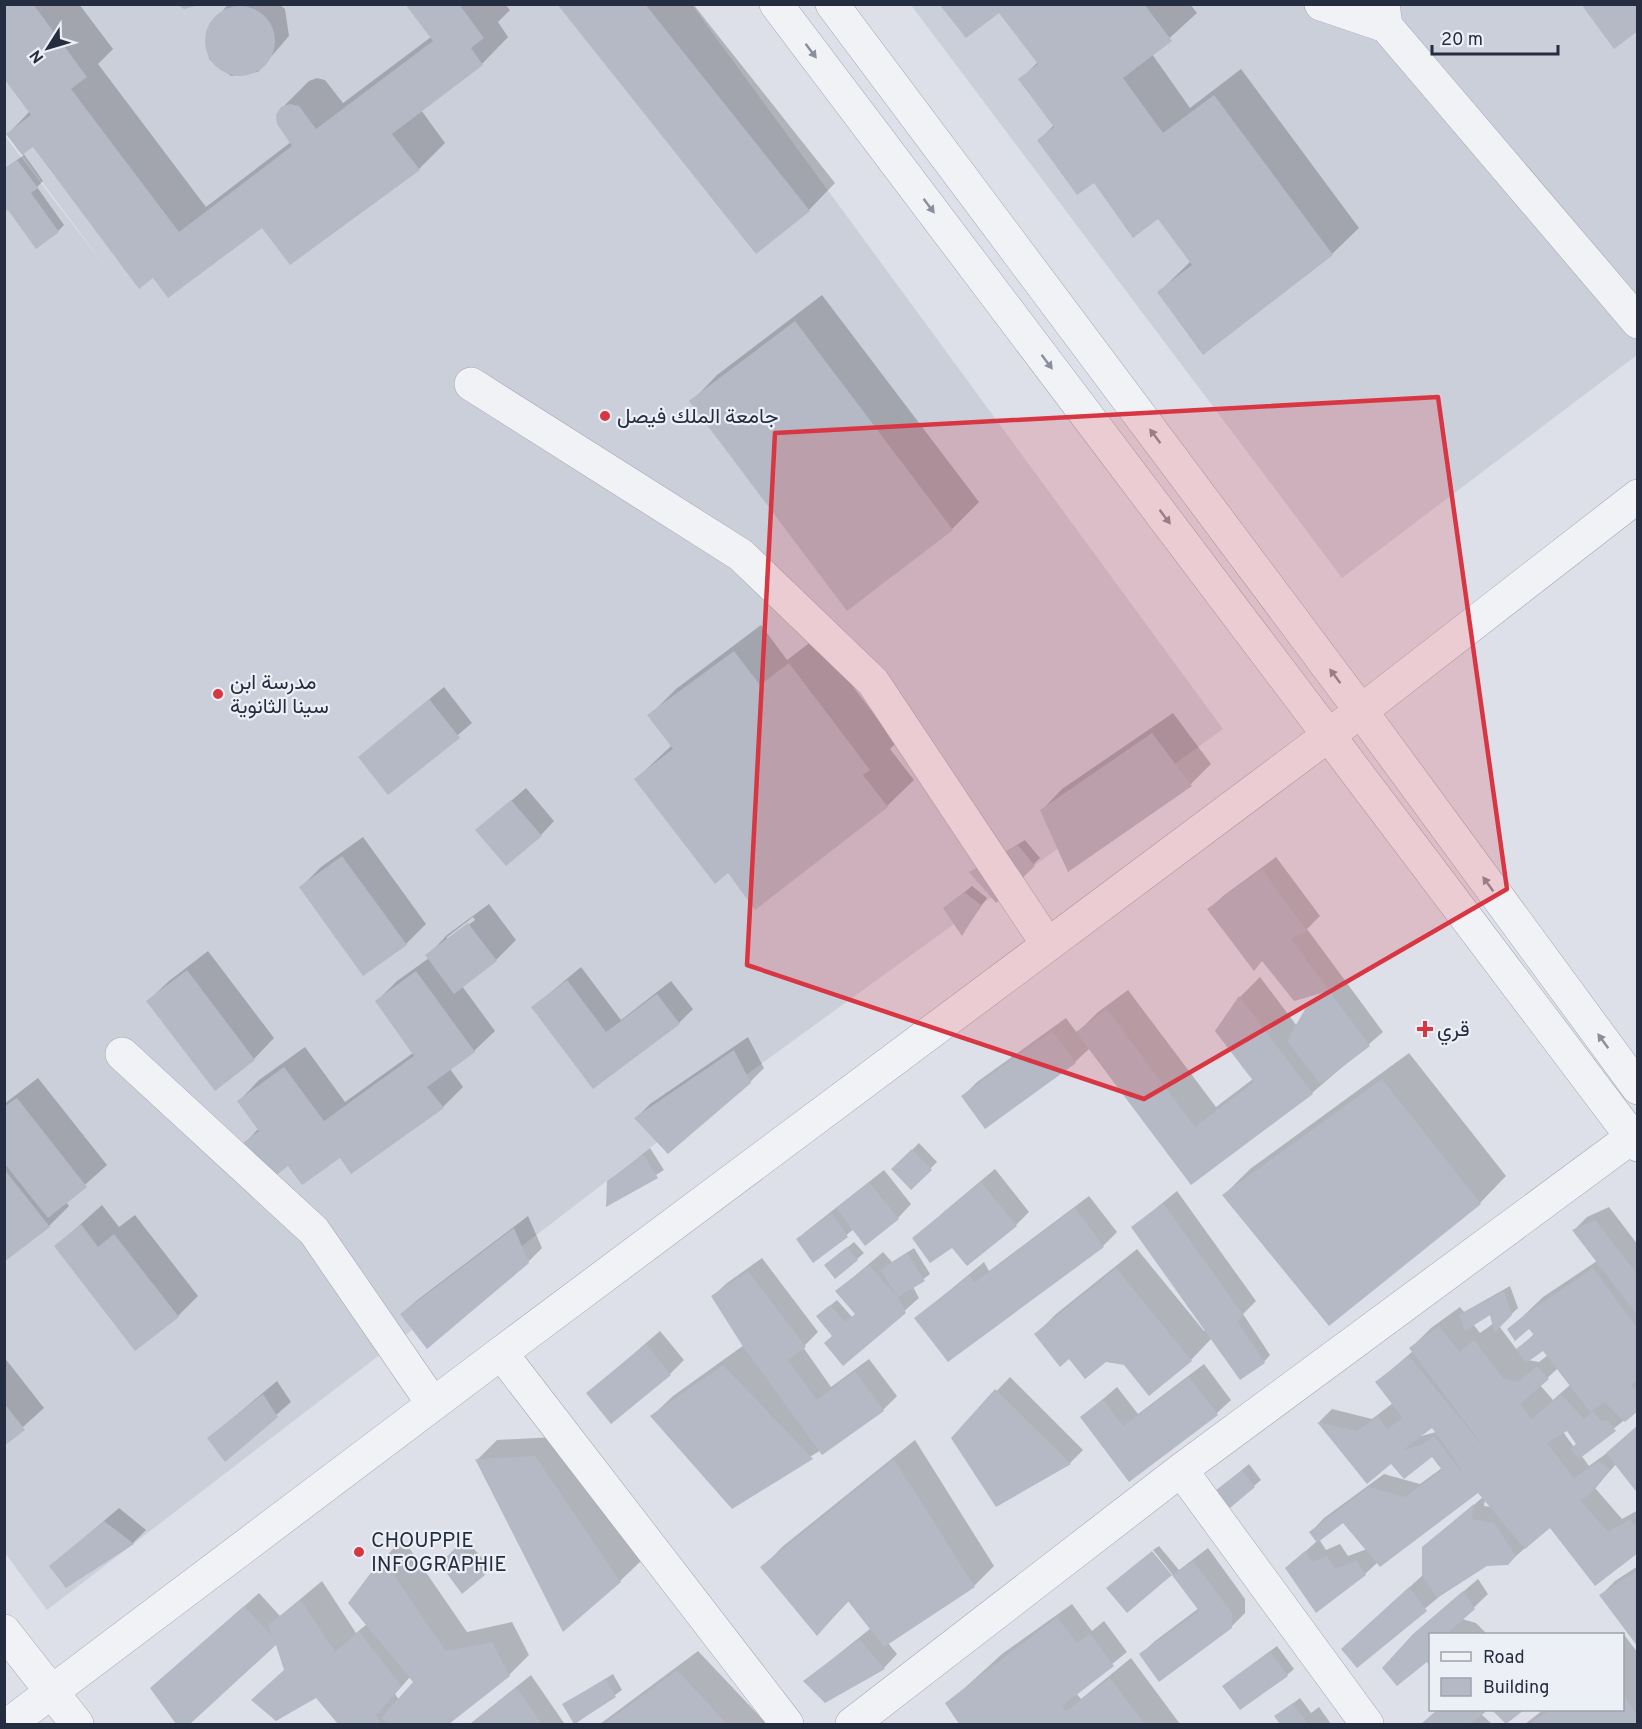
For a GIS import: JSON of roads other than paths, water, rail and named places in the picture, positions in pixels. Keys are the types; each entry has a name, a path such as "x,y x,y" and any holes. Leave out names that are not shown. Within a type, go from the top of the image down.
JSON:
{"street":[{"path":"776,4 1330,734 1635,1141 1181,1470 852,1725"},
{"path":"832,4 1361,711 1638,1088"},
{"path":"1321,4 1385,15 1638,322"},
{"path":"471,384 741,555 873,682 1048,945"},
{"path":"9,1725 501,1353 1361,711 1638,496"},
{"path":"122,1054 314,1231 433,1404"},
{"path":"501,1353 787,1725"},
{"path":"1181,1470 1367,1725"},
{"path":"4,1631 77,1725"}],"place":[{"name":"جامعة الملك فيصل","path":"605,416"},
{"name":"مدرسة ابن سينا الثانوية","path":"218,694"},
{"name":"قري","path":"1425,1029"},
{"name":"CHOUPPIE INFOGRAPHIE","path":"359,1552"}]}
